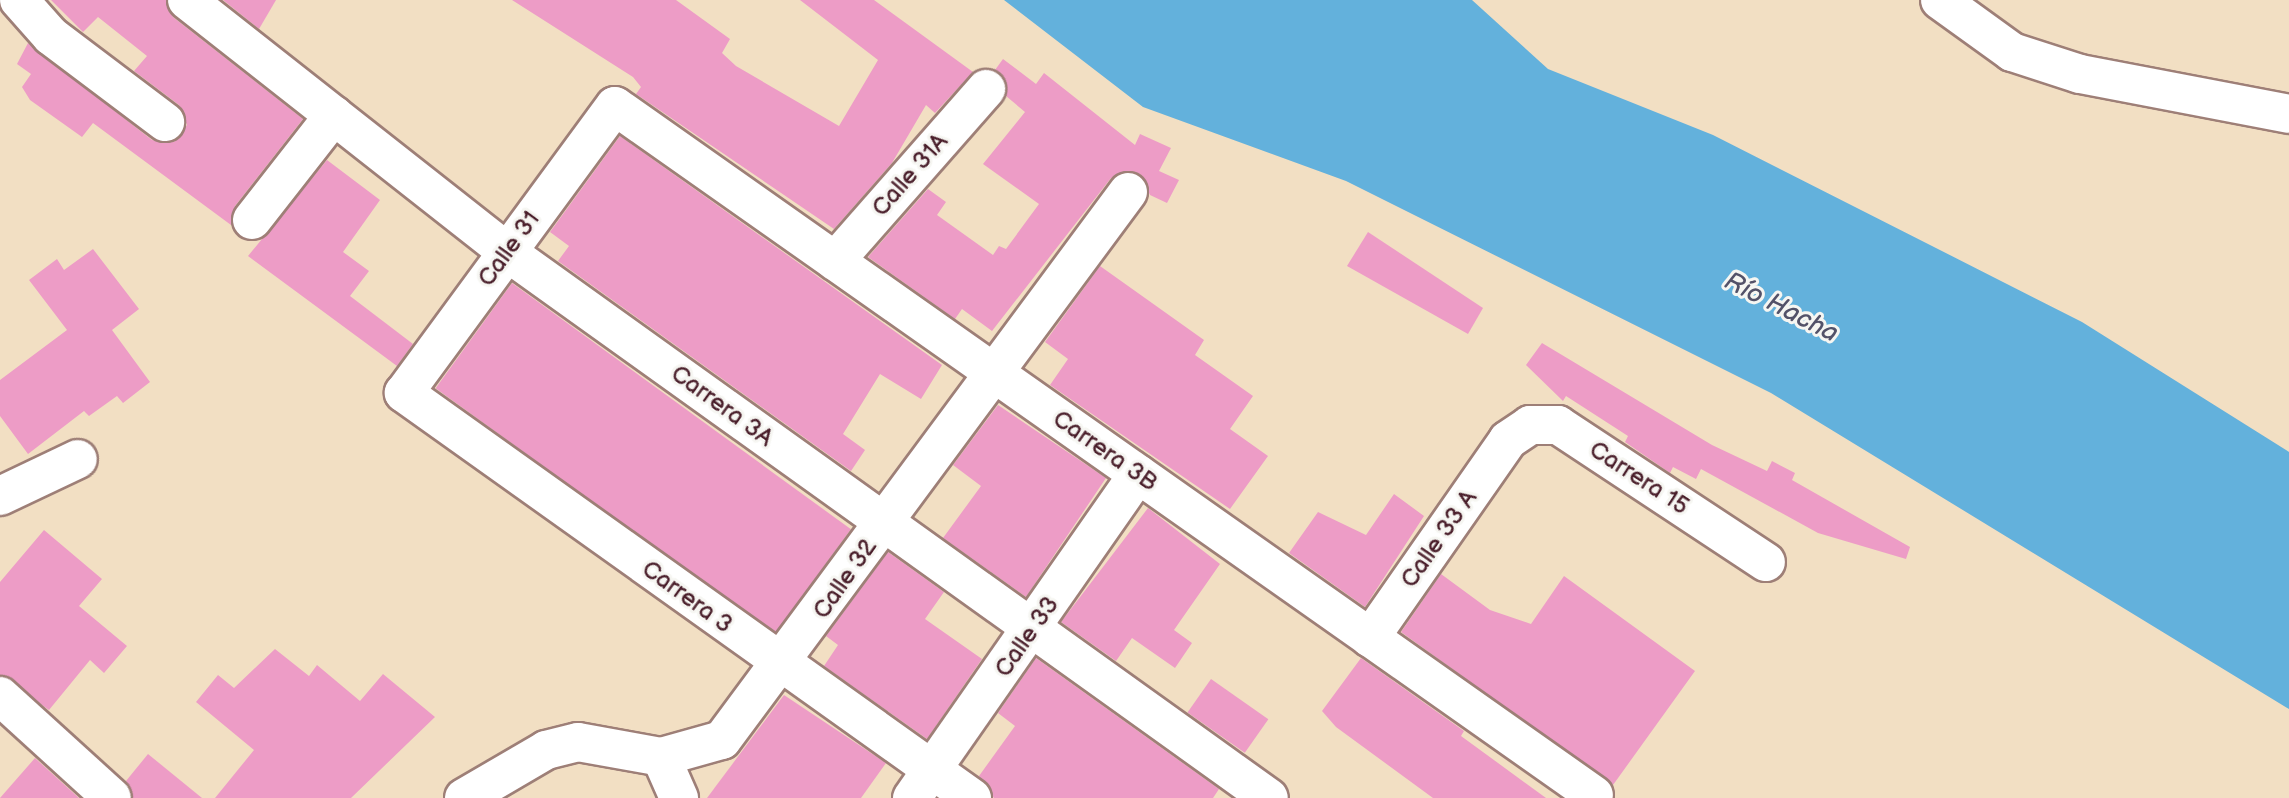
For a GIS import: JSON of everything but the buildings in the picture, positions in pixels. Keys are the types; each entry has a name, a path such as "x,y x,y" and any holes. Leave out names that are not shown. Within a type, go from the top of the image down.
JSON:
{"street":[{"path":"19,0 51,36 165,122"},
{"name":"Carrera 3A","path":"187,0 507,252 1269,798"},
{"path":"1940,0 2012,52 2080,74 2289,114"},
{"name":"Calle 31A","path":"835,261 986,89"},
{"name":"Carrera 3B","path":"615,106 1594,795"},
{"name":"Calle 31","path":"404,393 615,106"},
{"path":"252,220 334,115"},
{"name":"Calle 32","path":"464,798 546,750 578,742 661,757 722,740 784,666 994,372 1128,192"},
{"name":"Carrera 3","path":"404,393 784,666 922,784 972,798"},
{"name":"Carrera 15","path":"1508,440 1530,425 1558,425 1766,562"},
{"name":"Calle 33 A","path":"1370,638 1508,440"},
{"path":"0,496 78,459"},
{"name":"Calle 33","path":"922,784 1033,631 1138,474"},
{"path":"0,696 112,798"},
{"path":"661,757 679,798"}],"water":[{"name":"Río Hacha","path":"1004,0 1472,0 1548,69 1713,135 2082,322 2289,452 2289,709 1771,393 1346,181 1143,107"}]}
